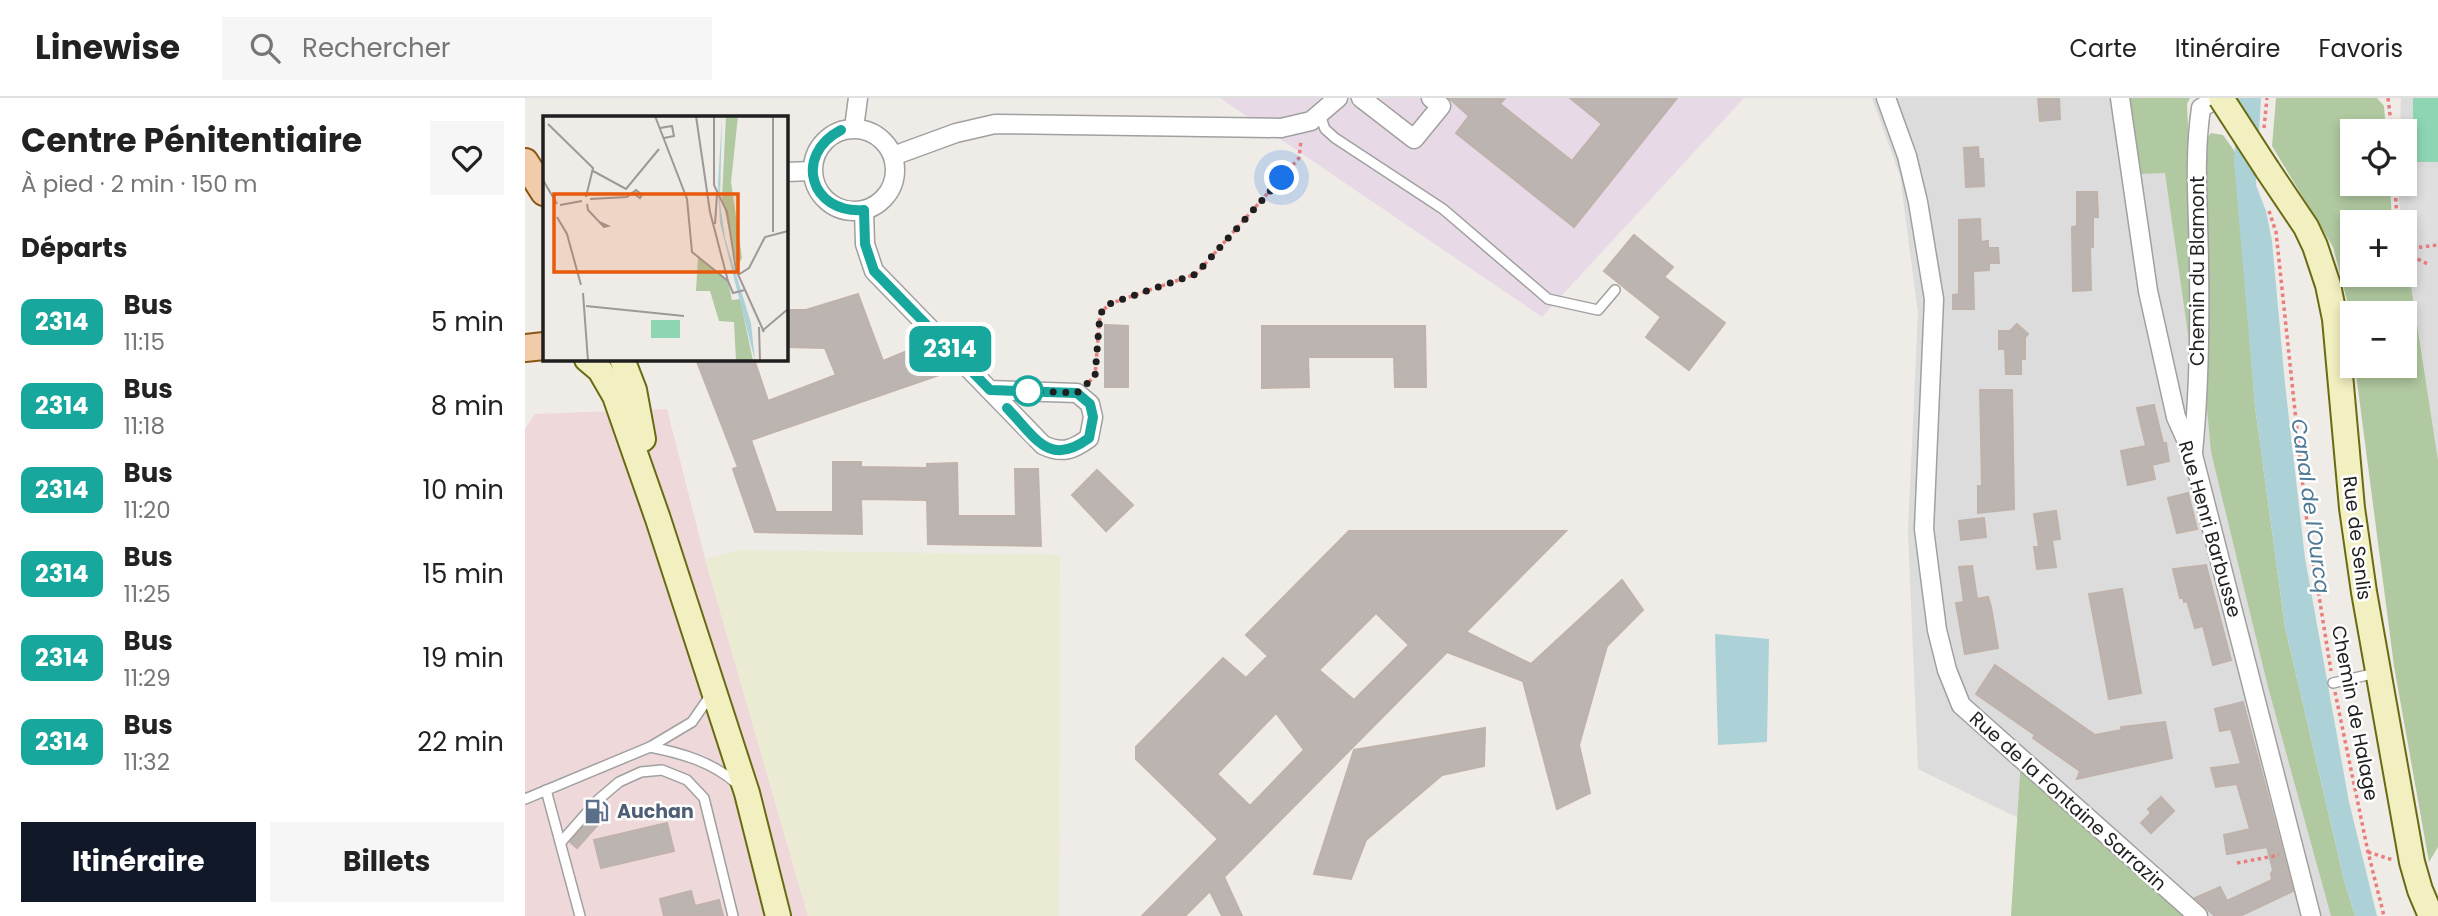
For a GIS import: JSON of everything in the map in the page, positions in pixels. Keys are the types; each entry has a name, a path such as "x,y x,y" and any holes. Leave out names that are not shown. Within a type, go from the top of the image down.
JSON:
{"main road":[{"name":"Rue de Senlis","path":"2220,98 2305,226 2328,285 2335,319 2352,508 2377,673 2412,862 2431,916"},
{"path":"525,162 543,190"},
{"path":"525,198 543,200"},
{"path":"525,348 543,346"},
{"path":"588,360 600,370 615,396 658,519 747,793 778,916"},
{"path":"622,360 634,390 658,519"}],"street":[{"path":"854,128 858,98"},
{"path":"893,156 956,133 995,124 1281,128 1312,119 1338,98"},
{"path":"1361,98 1414,139 1441,106 1431,98"},
{"name":"Rue de la Fontaine Sarrazin","path":"1886,98 1907,156 1918,202 1934,299 1924,529 1937,631 1947,670 1961,705 2198,916"},
{"name":"Rue Henri Barbusse","path":"2120,98 2148,291 2176,417 2193,455 2311,916"},
{"name":"Chemin du Blamont","path":"2193,455 2197,416 2200,270 2195,145 2201,108 2220,98"},
{"path":"854,128 878,136 893,156 893,183 887,195 864,210 851,211 829,203 820,194 812,171 820,146 829,136 841,130 854,128"},
{"path":"787,172 812,171"},
{"path":"864,210 865,244 874,271 1043,445 1057,452 1074,449 1089,438 1093,417 1090,404 1077,393 990,390"}],"lane":[{"path":"1312,119 1335,138 1443,209 1548,299 1598,310 1615,290"},
{"path":"2333,683 2377,673"},
{"path":"525,799 650,747 692,722 701,713 714,689"},
{"path":"650,747 681,753 713,767 733,779 747,793"},
{"path":"562,841 599,799 619,782 641,772 662,770 688,780 704,798 733,916"},
{"path":"546,790 562,841 580,916"}],"path":[{"path":"2263,133 2267,98"},
{"path":"2388,98 2391,119"},
{"path":"1077,393 1095,376 1100,314 1109,304 1196,274 1299,158 1312,119"},
{"name":"Chemin de Halage","path":"2267,205 2276,232 2306,515 2333,683 2384,916"},
{"path":"2417,249 2438,245"},
{"path":"2417,258 2428,264"},
{"path":"2237,863 2294,852"}],"shaded area":[{"path":"1220,98 1744,98 1542,317"},
{"path":"1872,98 2165,98 2347,916 2167,916 2112,864 1918,769 1908,531 1918,313 1900,176"},
{"path":"2401,98 2438,98 2438,460 2417,321 2417,301 2414,301 2412,287 2417,287 2417,210 2400,210 2399,202 2399,196 2417,196 2417,119 2400,119"},
{"path":"2417,168 2438,169 2438,240 2428,241 2424,230 2417,231 2417,210 2408,210 2409,196 2417,196"},
{"path":"667,409 705,559 808,916 525,916 525,429 535,414"}],"green space":[{"path":"2129,98 2190,98 2187,104 2194,263 2193,369 2165,173 2139,174"},
{"path":"2276,98 2377,98 2384,106 2385,119 2340,119 2340,196 2391,196 2391,210 2340,210 2340,274 2333,247 2272,146"},
{"path":"2413,98 2438,98 2438,162 2417,162 2417,119 2413,119"},
{"path":"2211,133 2223,135 2235,152 2255,406 2285,627 2344,880 2355,916 2331,916 2268,687 2211,452 2205,387 2204,142"},
{"path":"2344,287 2411,287 2414,301 2347,301"},
{"path":"2417,324 2438,460 2438,847 2429,862 2394,666 2357,378 2417,378"},
{"path":"740,550 1060,555 1059,916 808,916 705,559"},
{"path":"2021,759 2199,916 2011,916"}],"water":[{"path":"2238,98 2261,98 2256,185 2266,211 2272,241 2305,558 2349,802 2377,916 2355,916 2344,880 2285,627 2255,406 2234,162"},
{"path":"1715,634 1769,639 1767,742 1718,745"}],"building":[{"path":"1449,98 1505,98 1500,104 1572,161 1602,124 1570,98 1677,98 1574,227 1456,133 1469,116"},
{"path":"2038,98 2059,98 2060,119 2040,121"},
{"path":"1978,147 1979,159 1983,159 1984,186 1966,187 1964,148"},
{"path":"2077,192 2097,192 2098,217 2093,217 2093,247 2090,247 2091,290 2073,291 2072,227 2077,226"},
{"path":"1980,219 1981,242 1988,241 1988,248 1998,248 1999,263 1989,263 1989,270 1973,271 1974,309 1953,309 1953,295 1959,294 1959,220"},
{"path":"1634,235 1673,267 1664,277 1725,323 1689,370 1646,337 1661,317 1604,271"},
{"path":"858,294 883,361 912,349 939,375 751,440 776,512 833,512 833,462 861,462 861,467 927,468 927,464 957,463 958,516 1016,516 1015,469 1038,469 1041,546 928,544 927,500 861,499 862,534 755,532 733,469 738,467 696,360 754,360 768,401 836,375 825,348 787,347 787,310 806,310"},
{"path":"2017,324 2028,334 2025,337 2025,359 2021,359 2021,374 2006,374 2005,349 1999,349 1999,331 2010,331"},
{"path":"1105,325 1128,326 1128,387 1105,387"},
{"path":"1262,326 1425,326 1426,387 1395,387 1394,357 1308,357 1309,387 1262,388"},
{"path":"1980,390 2012,390 2014,509 1978,513 1978,486 1982,486"},
{"path":"2154,405 2169,461 2152,465 2155,479 2128,485 2121,451 2146,446 2137,408"},
{"path":"1097,470 1133,505 1106,531 1072,495"},
{"path":"2188,493 2197,529 2177,533 2168,498"},
{"path":"2056,511 2060,539 2052,540 2056,567 2037,569 2034,547 2039,547 2034,514"},
{"path":"1984,518 1986,537 1961,540 1959,521"},
{"path":"1349,531 1566,531 1466,632 1531,664 1622,580 1643,610 1607,646 1579,745 1590,793 1557,809 1523,681 1447,652 1224,877 1242,916 1222,916 1210,891 1185,916 1142,916 1218,839 1136,759 1136,747 1223,658 1246,678 1268,656 1246,635","holes":["1376,613 1409,645 1354,700 1319,670","1276,713 1304,750 1250,806 1217,774"]},
{"path":"2206,565 2231,660 2213,665 2203,626 2195,628 2187,601 2184,602 2183,598 2180,598 2173,569"},
{"path":"1972,566 1977,599 1988,597 1998,648 1965,654 1956,603 1964,602 1959,567"},
{"path":"2122,589 2141,693 2109,699 2089,594"},
{"path":"1995,665 2095,735 2122,730 2121,727 2165,722 2172,758 2077,779 2080,771 2033,738 2035,735 1976,694"},
{"path":"2243,702 2293,891 2240,916 2215,916 2195,898 2220,887 2227,901 2272,880 2273,870 2267,847 2227,854 2224,835 2250,829 2237,784 2216,787 2211,768 2241,764 2231,729 2220,731 2215,709"},
{"path":"1485,728 1484,766 1442,775 1366,840 1351,879 1314,874 1354,750"},
{"path":"2161,797 2174,811 2151,833 2141,823 2151,813 2148,809"},
{"path":"596,813 603,819 577,848 570,842"},
{"path":"667,823 674,851 601,868 594,840"},
{"path":"691,891 695,906 719,900 723,916 664,916 660,899"}],"bus line":[{"name":"2314","path":"841,130 829,136 820,146 812,171 820,194 829,203 851,211 864,210 865,244 874,271 990,390 1077,393 1090,404 1093,417 1089,438 1074,449 1057,452 1043,445 1007,408"}],"place":[{"name":"Auchan","path":"597,811"}],"route":[{"path":"1028,391 1077,393 1095,376 1100,314 1109,304 1196,274 1282,178"}],"water label":[{"name":"Canal de l'Ourcq","path":"2311,506"}]}
